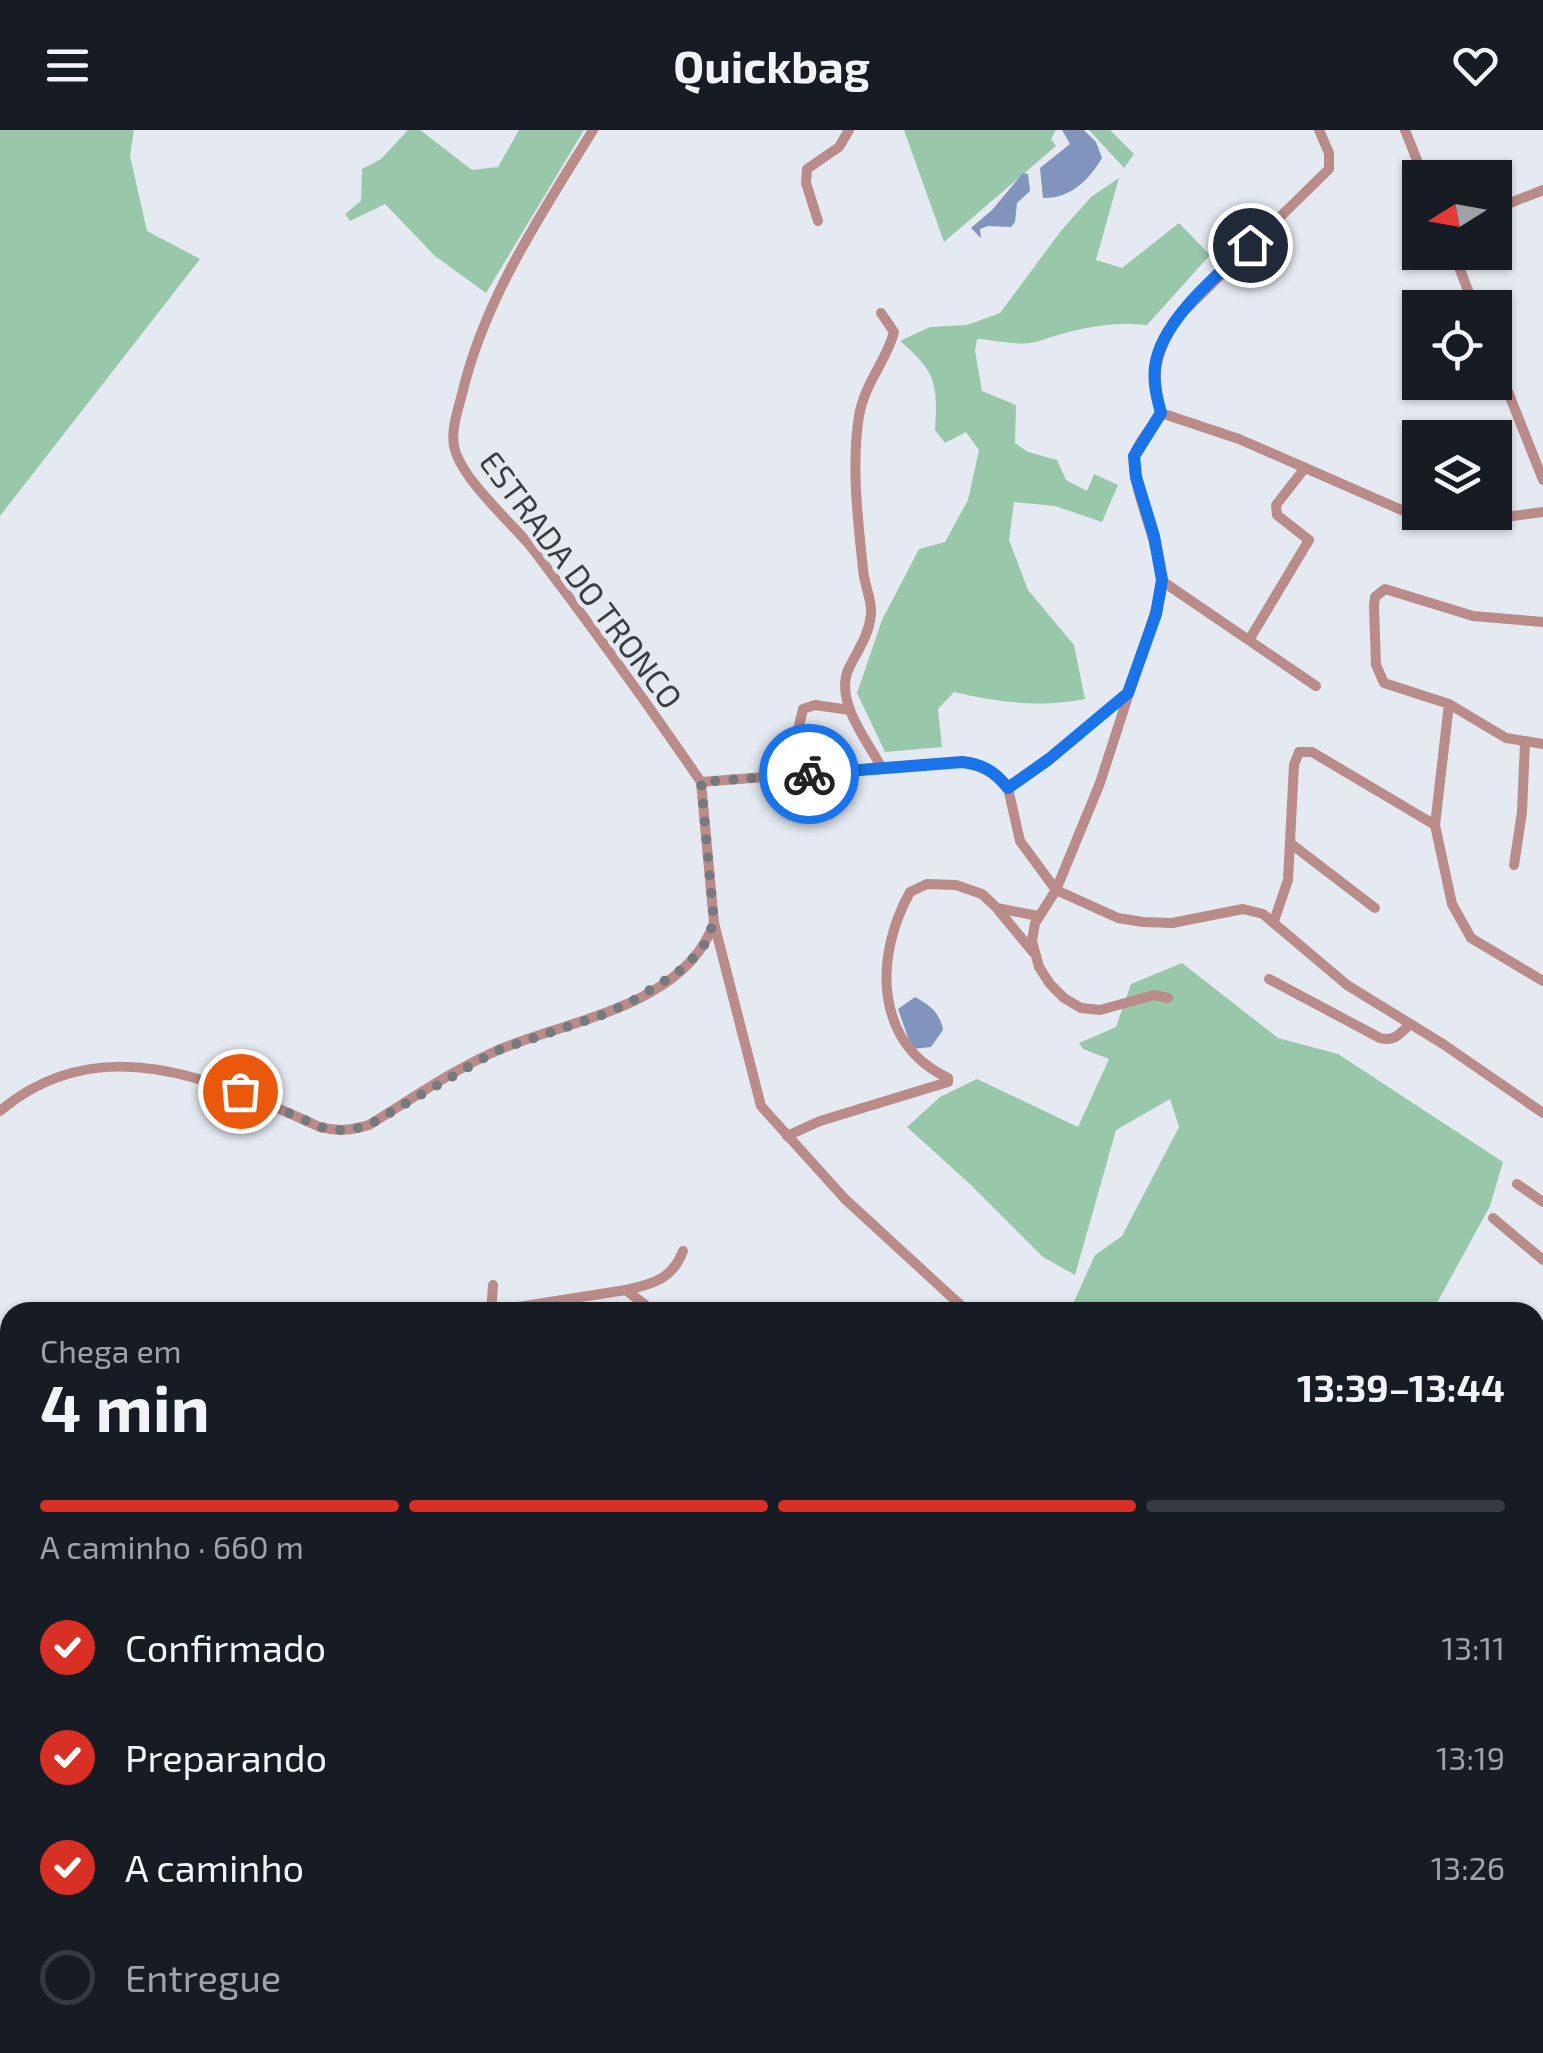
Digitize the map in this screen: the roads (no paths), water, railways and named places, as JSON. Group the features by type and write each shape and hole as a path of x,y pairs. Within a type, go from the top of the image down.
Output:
{"street":[{"name":"ESTRADA DO TRONCO","path":"593,130 527,238 486,315 463,388 454,447 467,472 530,546 701,782"},
{"path":"1033,952 1032,930 1056,890 1100,783 1156,614 1162,580 1158,552 1133,466 1139,444 1161,413 1154,370 1164,339 1176,320 1229,264 1329,168 1329,154 1319,130"},
{"path":"1405,130 1417,160"},
{"path":"818,221 806,183 807,169 836,150 848,133"},
{"path":"1512,203 1543,190"},
{"path":"882,313 894,332 870,380 859,416 859,523 864,580 872,611 865,640 847,673 845,686 850,710 882,768"},
{"path":"1511,400 1543,480"},
{"path":"1161,413 1201,425 1407,514 1442,522 1543,512"},
{"path":"1249,640 1309,540 1277,515 1276,506 1304,468"},
{"path":"1162,580 1316,686"},
{"path":"1543,622 1473,616 1393,590 1379,591 1374,606 1378,676 1393,688 1450,704 1506,738 1543,744"},
{"path":"1008,788 1128,693"},
{"path":"1450,704 1435,824 1452,904 1461,924 1482,946 1543,981"},
{"path":"778,777 783,758 797,734 803,708 811,705 850,710"},
{"path":"1514,865 1526,743"},
{"path":"1274,921 1288,880 1295,757 1304,750 1435,824"},
{"path":"957,1302 869,1223 761,1106 714,922 701,782 973,763 997,775 1008,788 1020,841 1056,890 1118,918 1143,922 1172,923 1243,909 1262,914 1322,966 1543,1112"},
{"path":"1290,843 1375,908"},
{"path":"787,1136 820,1120 948,1082 948,1078 923,1065 903,1042 884,978 886,958 904,902 916,887 941,884 982,894 1033,952 1050,984 1080,1008 1100,1010 1154,995 1168,998"},
{"path":"997,908 1038,916"},
{"path":"0,1111 28,1091 72,1073 139,1066 210,1080 320,1127 356,1129 496,1051 602,1015 643,995 677,973 702,950 714,922"},
{"path":"1269,979 1380,1038 1396,1038 1410,1024"},
{"path":"1517,1184 1543,1202"},
{"path":"1492,1218 1543,1260"},
{"path":"551,1302 654,1284 676,1270 683,1250"},
{"path":"491,1302 493,1286"},
{"path":"626,1290 641,1302"}],"water":[{"path":"1062,130 1084,130 1096,142 1102,158 1078,187 1043,198 1040,168 1070,144"},
{"path":"1023,173 1028,174 1030,191 1017,203 1015,222 1011,227 980,229 981,238 971,228"},
{"path":"915,997 934,1010 942,1024 943,1030 931,1047 912,1049 898,1009"}]}
